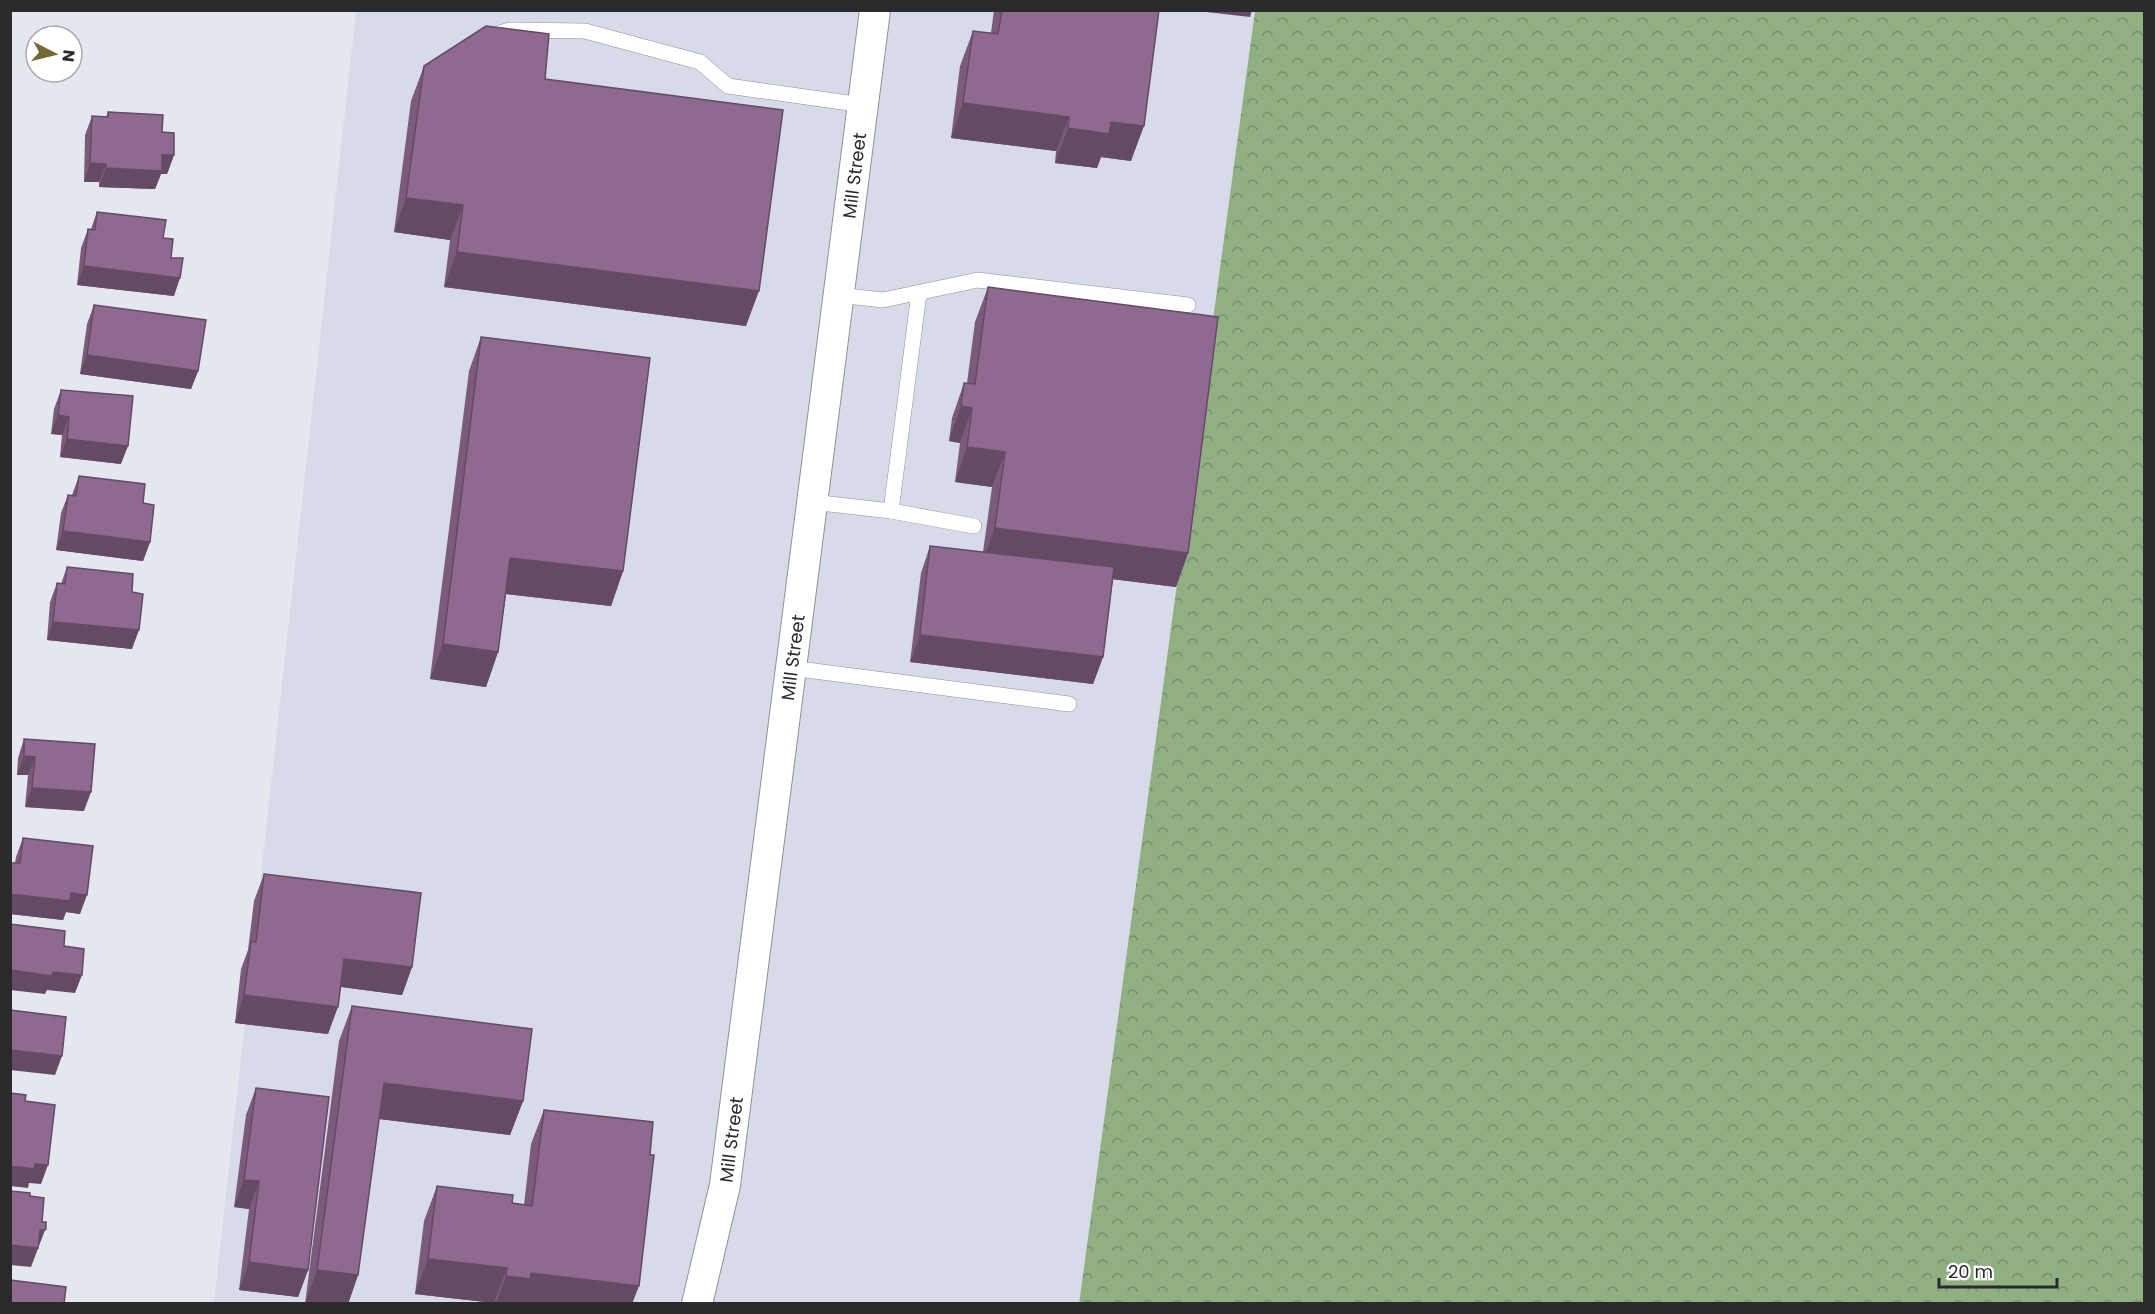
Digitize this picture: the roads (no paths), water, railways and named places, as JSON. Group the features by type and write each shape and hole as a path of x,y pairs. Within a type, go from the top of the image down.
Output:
{"street":[{"name":"Mill Street","path":"697,1304 725,1185 875,10"}],"lane":[{"path":"481,39 510,30 585,31 700,62 728,86 863,105"},
{"path":"838,295 882,300 978,280 1188,305"},
{"path":"891,511 918,293"},
{"path":"812,502 891,511 974,525"},
{"path":"791,668 1069,704"}]}
